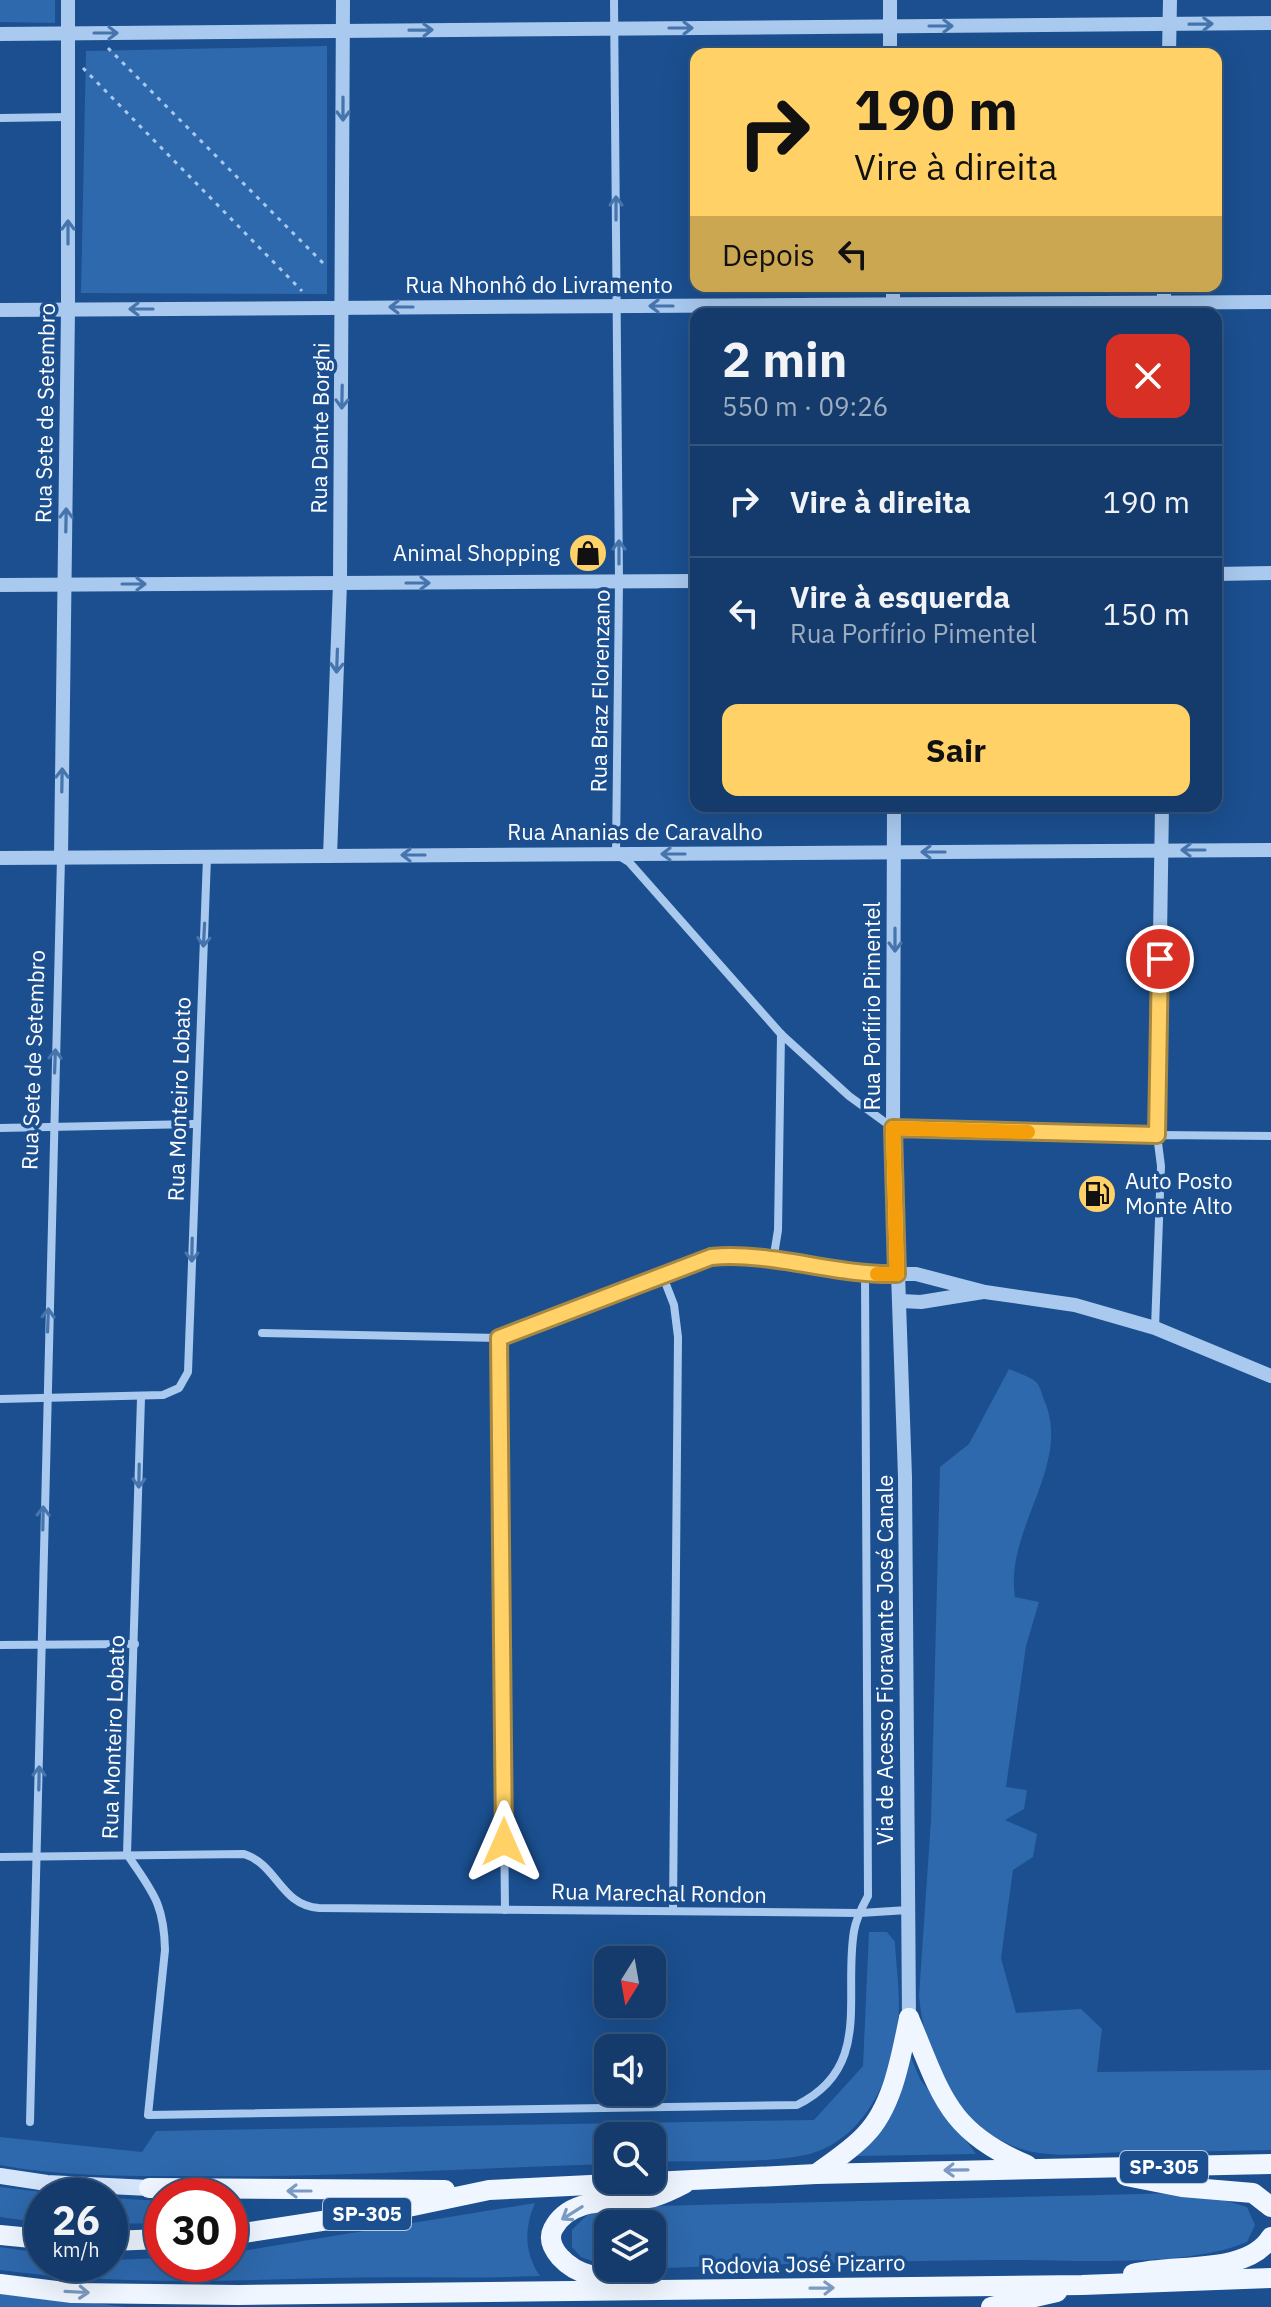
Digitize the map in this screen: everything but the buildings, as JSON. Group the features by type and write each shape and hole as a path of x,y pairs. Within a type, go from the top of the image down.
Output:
{"main road":[{"path":"909,2018 951,2115 983,2143 1034,2169"},
{"path":"816,2174 865,2136 877,2121 899,2062 909,2018"},
{"name":"SP-305","path":"248,2232 394,2210 489,2190 816,2174 1271,2164"},
{"name":"SP-305","path":"1084,2169 1182,2187 1253,2193 1271,2207"},
{"path":"0,2176 47,2183 144,2188"},
{"path":"699,2178 650,2198 585,2205 566,2214 551,2236 560,2257 588,2275 608,2279 671,2279 710,2291"},
{"path":"248,2191 489,2190"},
{"path":"0,2235 24,2237"},
{"path":"991,2307 1159,2267 1226,2264 1246,2259 1264,2248 1271,2237"},
{"name":"Rodovia José Pizarro","path":"0,2284 72,2293 238,2295 710,2291 1271,2278"}],"street":[{"name":"Rua Sete de Setembro","path":"30,2122 61,858 68,310 68,0"},
{"name":"Rua Dante Borghi","path":"330,856 340,583 343,0"},
{"name":"Rua Braz Florenzano","path":"614,0 619,582 616,854"},
{"path":"890,0 890,48"},
{"path":"1169,48 1170,0"},
{"path":"0,34 1271,23"},
{"path":"0,118 67,117"},
{"name":"Rua Nhonhô do Livramento","path":"1164,308 1271,302"},
{"name":"Rua Nhonhô do Livramento","path":"0,310 616,306 801,308"},
{"path":"1222,574 1271,573"},
{"path":"0,585 690,581"},
{"name":"Rua Porfírio Pimentel","path":"894,812 893,1128 897,1274 901,1301"},
{"path":"1155,1328 1161,1166 1157,1135 1162,812"},
{"name":"Rua Ananias de Caravalho","path":"0,858 1271,850"},
{"path":"616,854 629,862 781,1034 849,1096 893,1128 1271,1136"},
{"name":"Rua Monteiro Lobato","path":"207,857 195,1124 190,1363 179,1388 141,1398 127,1854 156,1898 164,1925 165,1950 148,2115 797,2105 826,2085 836,2073 849,2044 854,1931 860,1913"},
{"path":"773,1261 778,1230 781,1034"},
{"path":"0,1128 195,1124"},
{"path":"262,1333 499,1338 711,1257 743,1256 865,1275 897,1274 950,1280 985,1292 1075,1305 1155,1328 1271,1376"},
{"path":"662,1274 674,1305 678,1337 673,1911"},
{"path":"860,1913 868,1896 869,1878 865,1275"},
{"path":"901,1301 921,1302 985,1292"},
{"name":"Via de Acesso Fioravante José Canale","path":"901,1301 909,2018"},
{"path":"499,1338 505,1910"},
{"path":"0,1399 141,1398"},
{"path":"0,1645 135,1644"},
{"name":"Rua Marechal Rondon","path":"0,1857 244,1854 268,1867 288,1896 311,1907 860,1913 908,1910"}],"path":[{"path":"93,33 343,283"},
{"path":"67,52 319,308"}],"shaded area":[{"path":"0,0 55,0 55,23 0,22"},
{"path":"327,46 327,294 81,293 86,51"},
{"path":"1009,1369 1038,1384 1051,1424 1045,1473 1019,1547 1014,1572 1015,1597 1039,1602 1026,1646 1006,1787 1027,1790 1024,1809 1005,1820 1037,1834 1033,1857 1013,1870 1001,1958 1016,2013 1081,2009 1102,2029 1097,2072 1271,2070 1271,2150 1060,2155 1013,2146 989,2133 953,2096 930,2048 919,1996 931,1820 940,1467 969,1444"},
{"path":"869,1932 887,1932 895,1942 899,1992 895,2044 881,2087 857,2124 841,2139 822,2150 800,2156 746,2161 666,2162 666,2122 814,2120 863,2066"},
{"path":"910,2055 920,2079 976,2154 856,2156 890,2110"},
{"path":"594,2124 594,2165 246,2176 97,2175 0,2165 0,2137 142,2152 156,2131"},
{"path":"0,2187 24,2190 24,2220 0,2217"},
{"path":"1180,2193 1207,2195 1247,2207 1255,2225 1247,2242 1190,2256 1158,2259 904,2261 666,2268 666,2210 604,2210 616,2207"},
{"path":"128,2199 144,2200 144,2223 128,2224"},
{"path":"535,2203 527,2240 540,2276 248,2280 248,2250"},
{"path":"594,2212 594,2262 581,2257 572,2247 572,2230 588,2214"},
{"path":"0,2247 24,2250 24,2273 0,2270"},
{"path":"128,2259 144,2259 144,2280 128,2280"},
{"path":"0,2290 125,2307 0,2307"}],"slow traffic":[{"path":"877,1274 897,1274 893,1128 1028,1132"}],"place":[{"name":"Animal Shopping","path":"588,553"},
{"name":"Auto Posto Monte Alto","path":"1097,1194"}],"route":[{"path":"504,1842 502,1375 499,1338 711,1257 743,1256 865,1275 897,1274 893,1128 1157,1135 1160,959"}]}
